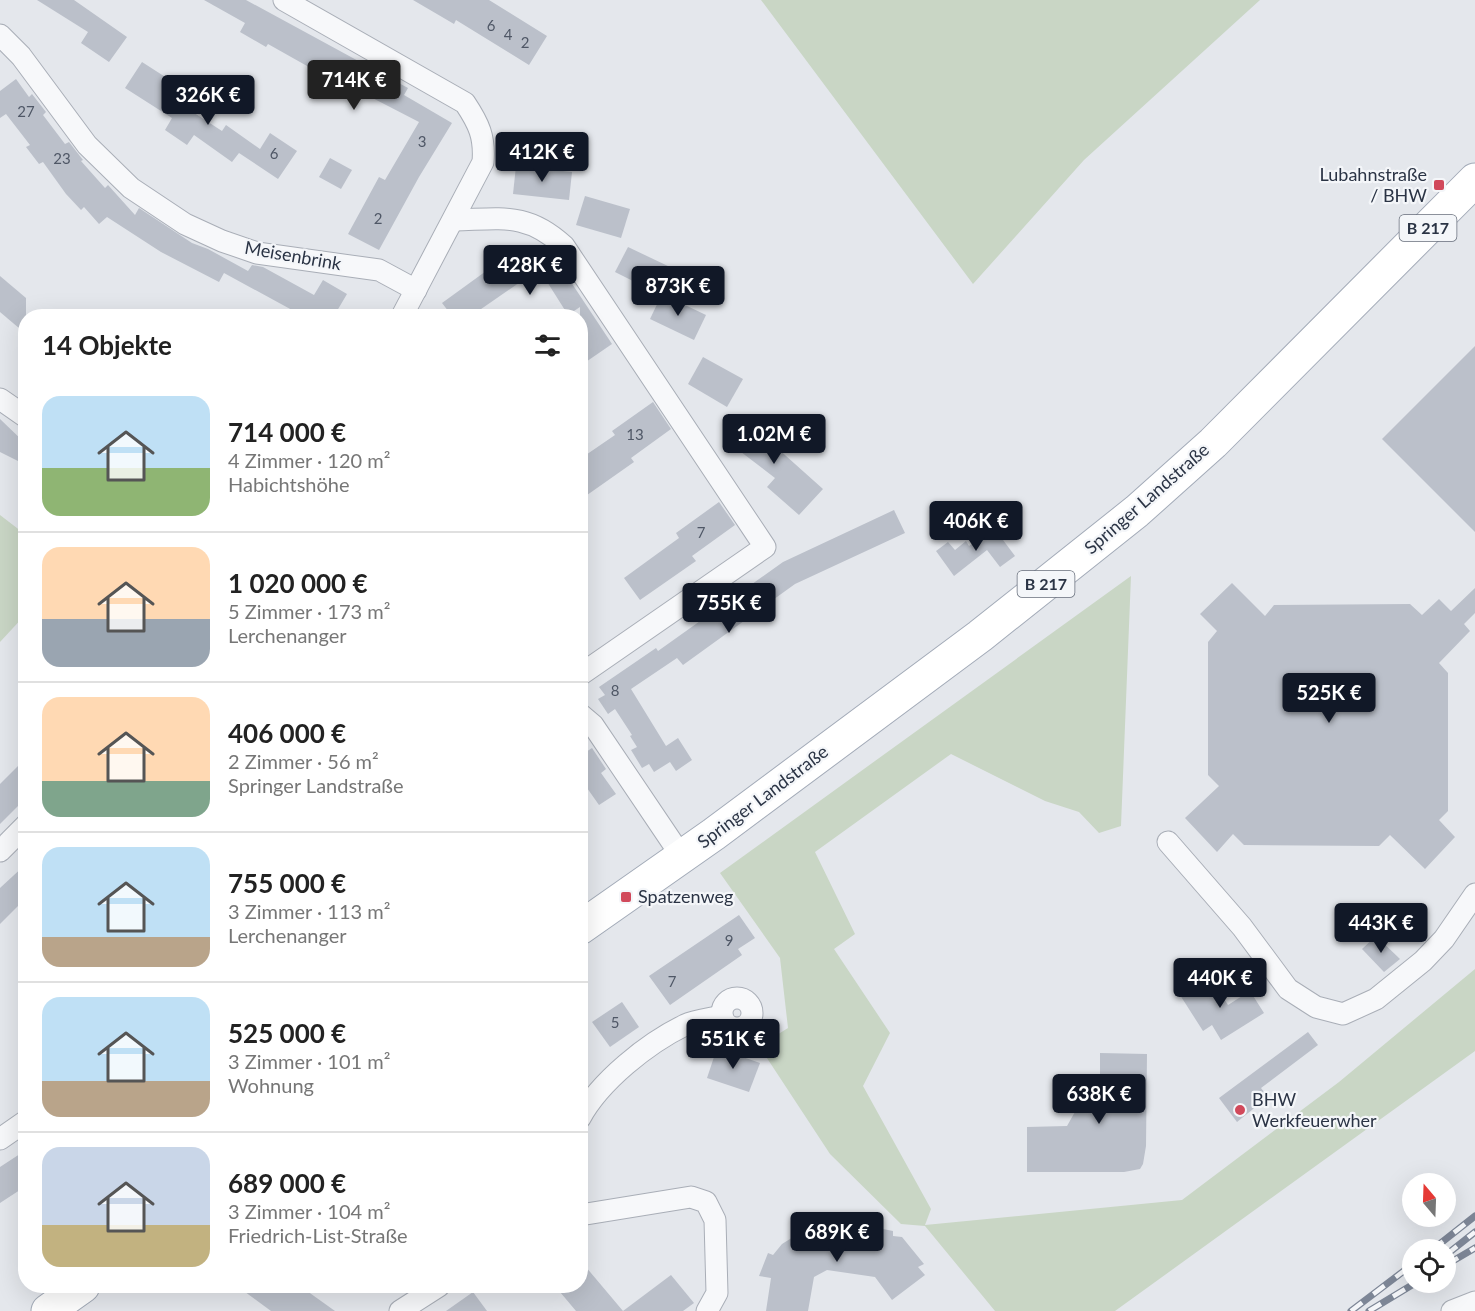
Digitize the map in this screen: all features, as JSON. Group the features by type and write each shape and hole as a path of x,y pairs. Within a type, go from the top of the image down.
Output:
{"main road":[{"name":"Springer Landstraße","path":"588,922 682,857 980,636 1137,511 1213,442 1475,180"},
{"path":"48,1311 73,1293"}],"street":[{"path":"284,0 465,103 480,126 484,144 483,162 455,220 406,309"},
{"name":"Meisenbrink","path":"0,35 21,56 87,145 131,188 185,224 222,242 257,253 379,270 416,290"},
{"path":"455,220 518,219 546,229 564,246 765,547 588,669"},
{"path":"0,399 18,411"},
{"path":"588,721 682,857"},
{"path":"0,851 18,833"},
{"path":"1168,842 1236,919 1288,989 1316,1007 1343,1014 1376,999 1423,961 1444,939 1475,894"},
{"path":"588,1104 617,1070 686,1024 722,1016"},
{"path":"0,1139 18,1127"},
{"path":"588,1214 691,1197 706,1202 715,1220 717,1293 707,1311"},
{"path":"400,1311 427,1293"},
{"path":"1452,1311 1475,1302"}],"green space":[{"path":"761,0 1260,0 1084,160 973,284"},
{"path":"0,515 18,529 18,623 0,642"},
{"path":"1131,576 1121,826 1099,833 1079,812 1045,801 951,754 815,852 855,934 834,949 890,1033 863,1086 931,1209 925,1225 1182,1200 1339,1082 1475,969 1475,1051 1115,1311 995,1311 925,1226 901,1224 830,1154 759,1046 788,1028 780,958 720,873"}],"building":[{"path":"37,0 74,0 127,37 109,62 81,43 88,32"},
{"path":"204,0 246,0 408,88 404,95 452,123 379,250 348,234 379,177 385,180 419,122 357,90 355,93 268,44 266,47 240,32 245,23"},
{"path":"413,0 489,0 547,36 529,65 456,20 454,24"},
{"path":"142,62 170,80 162,92 222,131 226,125 260,149 270,133 297,151 278,179 239,153 232,162 194,135 187,145 165,130 172,118 125,88"},
{"path":"16,79 29,97 32,94 46,112 43,115 65,144 69,142 83,160 81,161 105,188 108,185 135,215 139,208 192,243 248,271 252,265 263,267 314,295 323,280 347,294 338,309 290,309 224,273 219,282 161,252 107,217 99,224 84,207 81,210 66,194 43,162 39,164 26,147 30,145 6,114 0,118 0,91"},
{"path":"330,158 352,170 341,189 319,177"},
{"path":"516,166 572,172 569,200 513,194"},
{"path":"585,196 630,209 621,238 576,225"},
{"path":"522,245 538,268 555,258 612,344 588,360 588,309 580,309 580,307 564,309 539,269 481,309 447,309 442,303"},
{"path":"628,247 670,267 657,293 615,272"},
{"path":"0,276 26,298 26,309 18,309 18,327 0,312"},
{"path":"662,294 706,315 694,340 650,319"},
{"path":"1475,346 1475,532 1382,439"},
{"path":"703,357 743,379 727,407 688,384"},
{"path":"653,402 671,429 631,458 634,462 588,494 588,454 615,435 612,431"},
{"path":"743,414 780,443 776,447 823,489 799,515 767,487 775,478 724,439"},
{"path":"0,419 18,436 18,461 0,452"},
{"path":"719,502 735,525 692,556 696,561 640,600 624,578 679,538 676,533"},
{"path":"894,510 905,533 795,584 683,665 677,658 631,689 666,746 678,738 692,760 676,771 670,762 654,772 649,764 642,768 631,750 637,747 630,736 632,735 615,709 608,714 598,699 605,695 599,687 656,648 658,651 783,562"},
{"path":"994,528 1015,556 1000,567 987,550 954,576 936,551 948,542 955,550 966,541 969,546"},
{"path":"1232,583 1265,616 1274,605 1410,604 1422,615 1439,599 1451,611 1475,588 1475,613 1464,624 1470,631 1439,663 1448,673 1448,811 1439,820 1455,837 1425,869 1390,835 1379,846 1244,845 1233,834 1217,852 1185,818 1219,786 1208,775 1208,642 1217,631 1200,614"},
{"path":"592,748 606,769 601,773 616,794 599,805 588,789 588,751"},
{"path":"18,766 18,806 0,824 0,784"},
{"path":"18,871 18,906 0,924 0,888"},
{"path":"739,915 755,938 738,949 742,955 670,1005 649,976"},
{"path":"1376,936 1400,959 1384,972 1362,949"},
{"path":"1209,976 1228,1005 1250,991 1264,1013 1221,1040 1212,1025 1203,1031 1180,995"},
{"path":"622,1002 639,1027 610,1047 592,1022"},
{"path":"1308,1032 1318,1045 1261,1088 1268,1097 1237,1122 1219,1098"},
{"path":"717,1048 760,1063 749,1092 707,1078"},
{"path":"1100,1053 1147,1054 1146,1146 1140,1169 1124,1172 1027,1172 1027,1127 1067,1126 1080,1103 1100,1093"},
{"path":"18,1155 18,1191 0,1203 0,1167"},
{"path":"829,1222 829,1228 872,1234 873,1227 893,1231 893,1236 902,1237 924,1264 918,1267 925,1275 892,1300 875,1277 827,1270 814,1277 808,1311 766,1311 771,1278 759,1276 768,1253 773,1255 782,1244 806,1229 806,1224"},
{"path":"588,1269 623,1311 576,1311 561,1293 588,1293"},
{"path":"671,1275 694,1303 683,1311 623,1311"},
{"path":"247,1293 310,1293 335,1311 271,1311"},
{"path":"474,1293 487,1311 446,1311"}],"railway":[{"path":"1446,1239 1475,1216"},
{"path":"1456,1247 1475,1232"},
{"path":"1456,1259 1475,1248"},
{"path":"1351,1311 1402,1272"},
{"path":"1369,1311 1402,1291"}],"place":[{"name":"Lubahnstraße / BHW","path":"1439,185"},
{"name":"Spatzenweg","path":"626,897"},
{"name":"BHW Werkfeuerwher","path":"1240,1110"}]}
